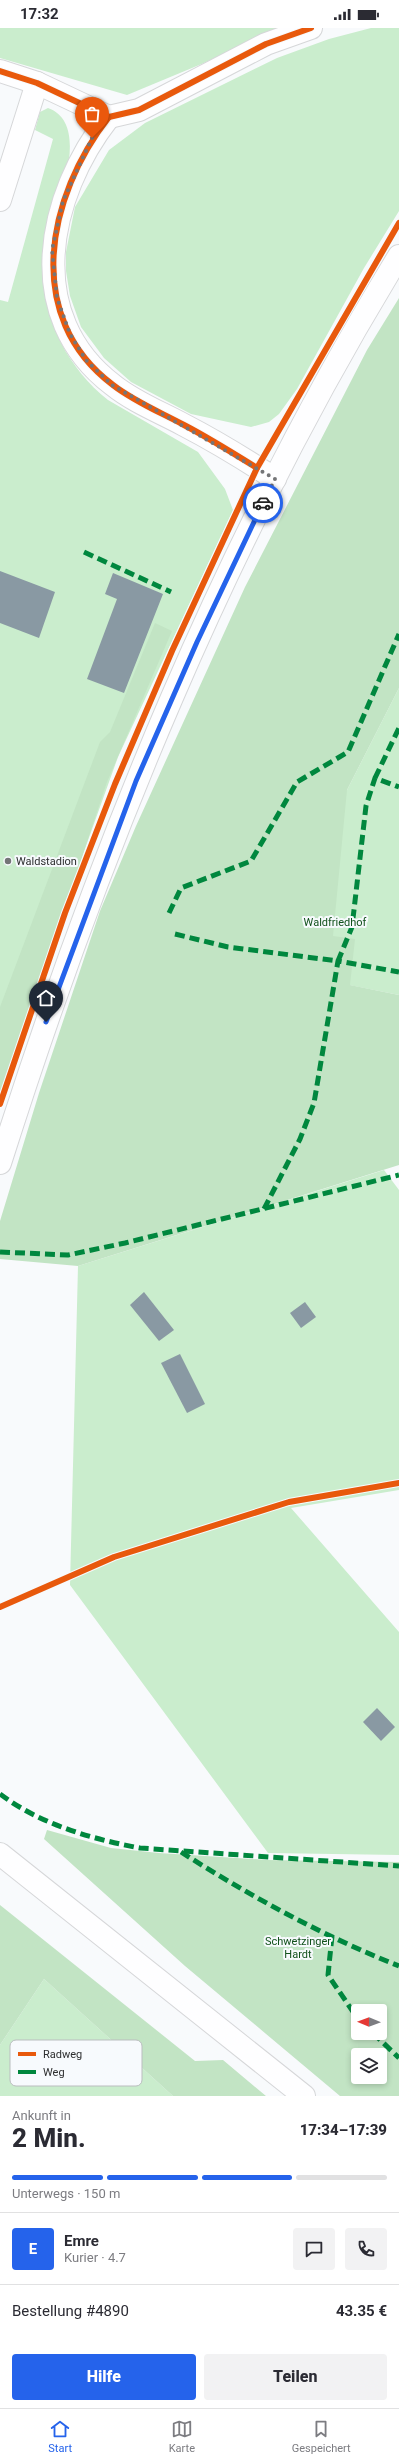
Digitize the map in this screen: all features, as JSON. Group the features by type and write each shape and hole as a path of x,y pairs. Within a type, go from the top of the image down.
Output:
{"main road":[{"path":"0,71 37,83 108,117 140,110 266,44 312,28"},
{"path":"0,200 37,83"},
{"path":"108,117 92,138 63,201 56,226 52,250 53,270 57,298 65,323 86,360 112,385 275,479"},
{"path":"0,1164 40,1037 136,781 200,635 275,479 399,256"},
{"path":"0,1854 304,2096"}],"green space":[{"path":"0,28 278,28 204,63 127,95 0,58"},
{"path":"371,28 399,28 399,211 364,268 297,389 279,414 269,422 251,427 191,414 131,382 104,358 81,327 70,296 66,271 66,252 75,207 109,150 145,123 277,58 329,39"},
{"path":"48,108 62,118 68,132 70,151 62,193 44,247 42,259 44,290 48,308 61,343 82,374 94,388 108,400 198,452 225,489 233,510 118,757 14,1046 0,1092 0,300 8,302 53,139 35,130 40,112"},
{"path":"399,298 399,688 347,790 333,936 355,939 350,985 399,995 399,1165 78,1266 0,1259 0,1221 39,1093 100,911 136,826 245,587 367,350"},
{"path":"155,623 172,631 107,782 0,1103 0,1007 100,742 110,732"},
{"name":"Waldfriedhof","path":"399,688 399,995 349,985 241,910 347,790"},
{"path":"384,1170 399,1190 399,1490 291,1508 399,1632 399,1855 268,1853 70,1585 78,1266"},
{"name":"Schwetzinger Hardt","path":"47,1830 111,1848 159,1853 268,1860 399,1862 399,2096 340,2096 185,1966 44,1839"},
{"path":"0,1905 195,2061 223,2060 266,2096 173,2096 142,2068 142,2040 111,2040 44,1979 0,2045"},
{"path":"44,1979 111,2040 10,2040 10,2086 142,2086 142,2068 173,2096 0,2096 0,2045"}],"building":[{"path":"0,571 55,592 39,638 0,623"},
{"path":"113,573 163,594 124,693 87,679 117,599 105,594"},
{"path":"144,1292 174,1330 159,1341 130,1305"},
{"path":"305,1302 316,1317 301,1328 290,1313"},
{"path":"180,1354 205,1404 187,1413 161,1363"},
{"path":"377,1708 395,1727 381,1741 363,1722"}],"marked path":[{"path":"84,552 171,592"},
{"path":"169,913 181,888 251,861 297,782 348,752 399,634"},
{"path":"375,778 399,728"},
{"path":"175,934 228,947 338,961 352,927 366,806 375,778 399,787"},
{"path":"264,1209 300,1139 314,1103 338,961 399,972"},
{"path":"0,1252 68,1255 125,1243 399,1175"},
{"path":"0,1794 15,1805 32,1814 67,1829 103,1840 140,1848 399,1866"},
{"path":"181,1852 233,1884 287,1914 343,1942 399,1966"},
{"path":"332,1936 328,1975 351,2009"},
{"path":"380,2040 399,2058"}],"cycle path":[{"path":"109,117 139,110 266,44 311,28"},
{"path":"0,71 37,83 109,117"},
{"path":"109,117 88,148 71,183 59,219 54,255 55,291 65,326 84,357 121,391 203,435 257,468"},
{"path":"0,1104 65,913 115,784 172,651 257,468 399,223"},
{"path":"0,1607 114,1557 289,1502 399,1483"}],"way so far":[{"path":"92,138 63,201 56,226 52,250 54,284 60,310 70,334 86,360 112,385 138,402 185,425 275,479 263,503"}],"place":[{"name":"Waldstadion","path":"8,861"}],"route":[{"path":"46,1022 136,781 197,642 263,503"}]}
